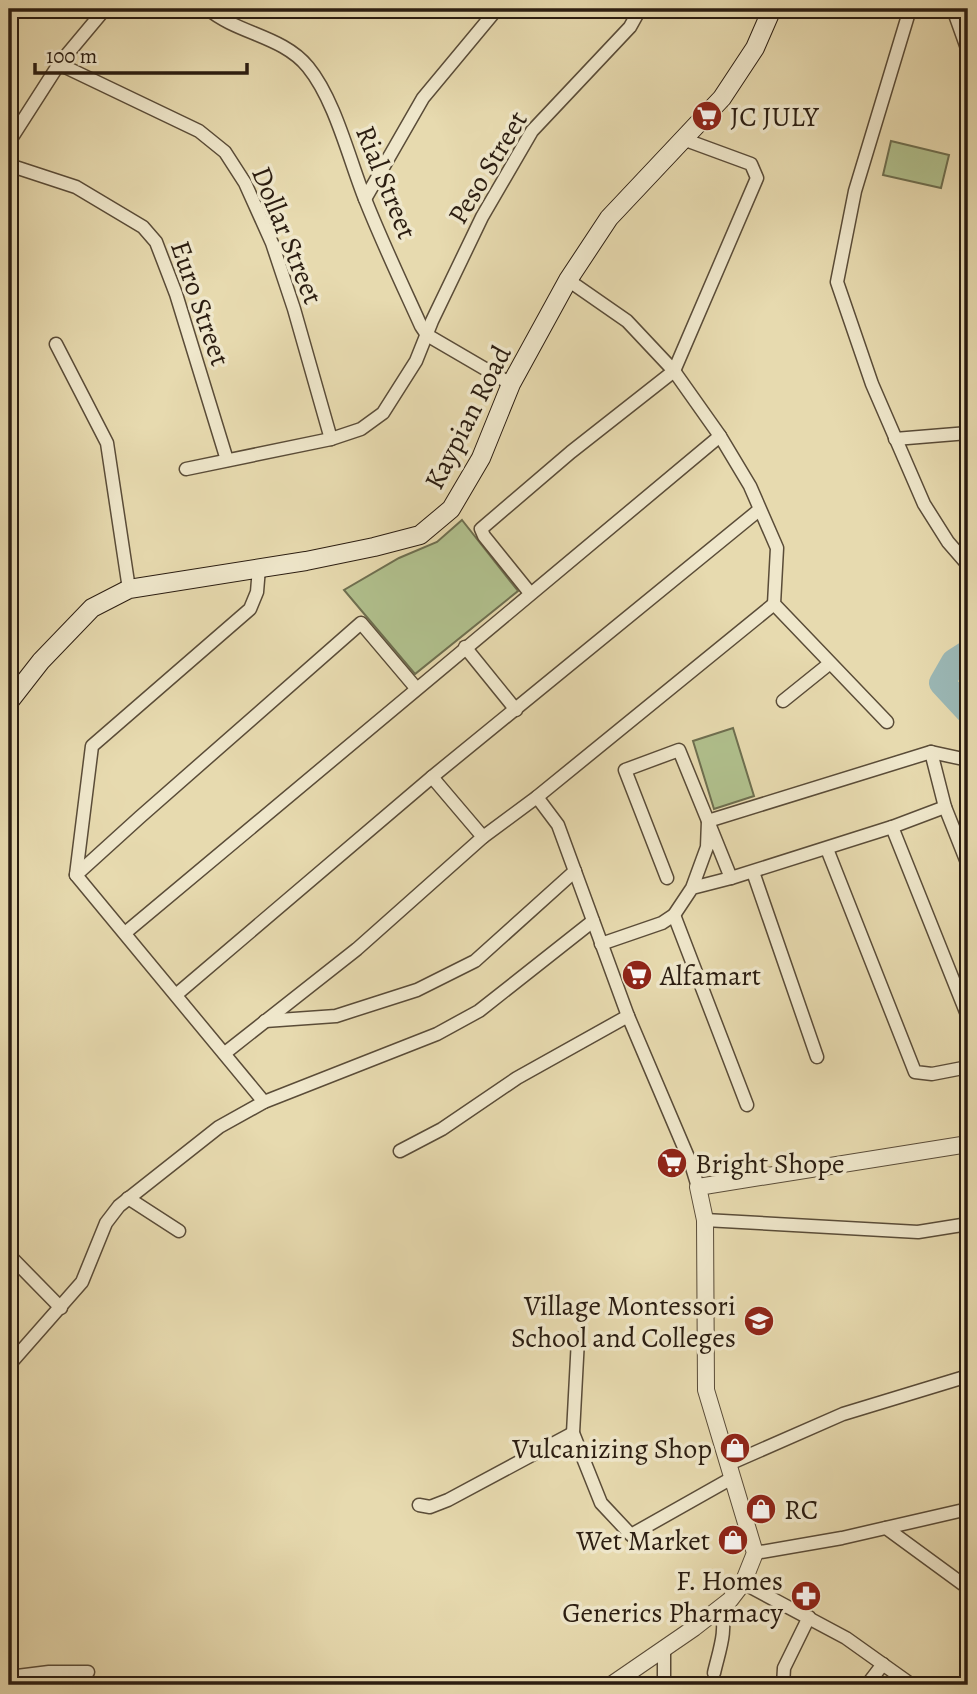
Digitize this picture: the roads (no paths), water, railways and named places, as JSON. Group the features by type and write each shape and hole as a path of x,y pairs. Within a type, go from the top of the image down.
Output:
{"main road":[{"name":"Kaypian Road","path":"9,702 41,661 92,608 130,589 306,562 420,535 451,509 481,458 511,384 568,279 609,218 722,98 755,48 772,9"}],"street":[{"path":"9,142 59,64 104,9"},
{"name":"Rial Street","path":"208,9 220,19 283,45 308,66 326,96 365,199 427,335"},
{"path":"365,199 423,98 497,9"},
{"name":"Peso Street","path":"427,335 482,217 532,131 630,27 640,9"},
{"path":"910,9 855,191 837,282 872,384 924,504 948,542 968,565"},
{"path":"953,9 968,51"},
{"name":"Dollar Street","path":"59,64 199,131 225,152 245,183 272,243 331,439"},
{"path":"530,593 481,529 571,452 674,371 757,178 751,164 683,139"},
{"name":"Euro Street","path":"9,165 76,187 143,227 156,242 176,294 227,460"},
{"path":"568,279 627,321 674,371 720,436 750,486 777,548 774,604 887,722"},
{"path":"186,468 331,439 361,429 383,413 416,361 427,335 511,384"},
{"path":"56,344 107,443 130,589"},
{"path":"895,439 968,433"},
{"path":"125,933 720,436"},
{"path":"177,994 432,777 759,510"},
{"path":"258,568 257,592 250,609 92,746 76,876 177,994 264,1102"},
{"path":"225,1053 356,949 483,837 537,797 774,604"},
{"path":"76,876 139,817 361,623 416,688"},
{"path":"465,647 516,710"},
{"path":"783,701 830,664"},
{"path":"667,878 625,770 679,750 731,878"},
{"path":"931,752 945,807 968,865"},
{"path":"708,821 931,752 968,760"},
{"path":"432,777 483,837"},
{"path":"537,797 558,825 628,1016 698,1187 705,1220 706,1390 755,1553 743,1583 730,1600 611,1685"},
{"path":"692,888 827,849 945,807"},
{"path":"601,944 662,923 674,915 692,888 707,847 708,821"},
{"path":"892,827 968,1017"},
{"path":"827,849 915,1072 932,1074 968,1067"},
{"path":"265,1021 336,1016 417,990 475,961 575,871"},
{"path":"753,872 817,1057"},
{"path":"674,915 747,1105"},
{"path":"9,1365 82,1282 106,1223 119,1206 219,1127 264,1102 437,1034 469,1017 593,921"},
{"path":"400,1151 442,1129 517,1077 628,1016"},
{"path":"698,1187 968,1144"},
{"path":"128,1198 179,1231"},
{"path":"705,1220 918,1232 968,1224"},
{"path":"9,1255 61,1308"},
{"path":"578,1339 573,1433 601,1503 631,1535 730,1471 843,1413 968,1376"},
{"path":"419,1505 430,1507 448,1500 573,1433"},
{"path":"755,1553 968,1509"},
{"path":"886,1528 968,1588"},
{"path":"743,1583 846,1638 912,1685"},
{"path":"714,1672 724,1630 720,1608"},
{"path":"783,1685 784,1668 808,1617"},
{"path":"664,1648 664,1685"},
{"path":"867,1685 883,1664"},
{"path":"9,1677 49,1672 88,1672"}],"waterway":[{"path":"968,653 954,662 942,683 968,711"}],"place":[{"name":"JC JULY","path":"707,116"},
{"name":"Alfamart","path":"637,975"},
{"name":"Bright Shope","path":"672,1163"},
{"name":"Village Montessori School and Colleges","path":"759,1321"},
{"name":"Vulcanizing Shop","path":"735,1448"},
{"name":"RC","path":"761,1509"},
{"name":"Wet Market","path":"733,1540"},
{"name":"F. Homes Generics Pharmacy","path":"806,1596"}]}
